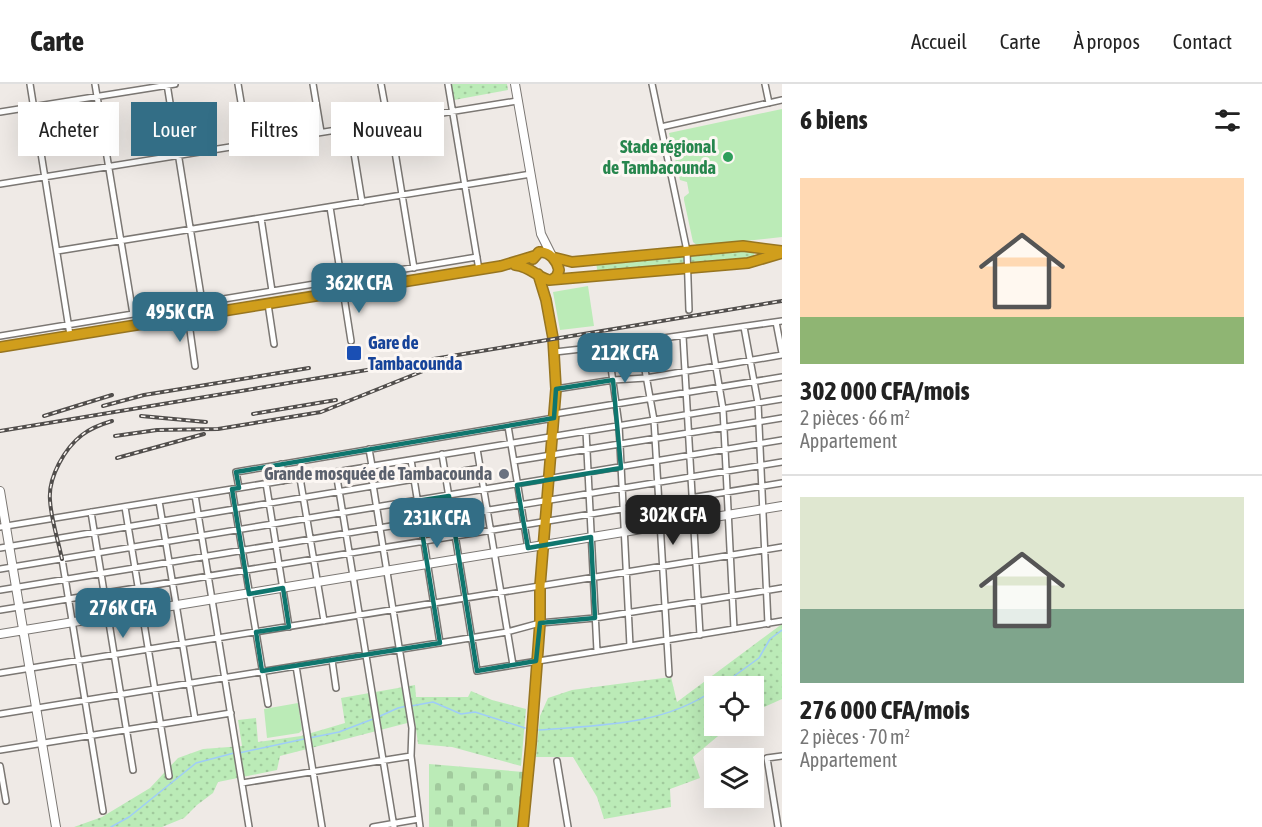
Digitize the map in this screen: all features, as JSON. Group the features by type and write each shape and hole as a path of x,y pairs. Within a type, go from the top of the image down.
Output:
{"highway":[{"path":"0,347 479,270 501,266 543,252 572,262 750,246 782,252"},
{"path":"501,266 523,266 546,280 553,280 748,263 782,252"},
{"path":"523,827 556,389 555,352 546,300 538,274 533,266 535,255"},
{"path":"546,300 559,270 552,256"}],"street":[{"path":"30,84 32,102"},
{"path":"95,84 133,314"},
{"path":"62,102 175,84"},
{"path":"238,84 241,102"},
{"path":"313,84 321,132 331,131"},
{"path":"381,84 385,102"},
{"path":"448,84 479,270"},
{"path":"515,84 541,234 552,256"},
{"path":"652,84 687,251 689,310"},
{"path":"765,84 769,103"},
{"path":"167,85 170,102"},
{"path":"661,127 782,100"},
{"path":"444,112 518,101"},
{"path":"0,112 18,109"},
{"path":"42,156 70,335"},
{"path":"0,184 172,156"},
{"path":"178,156 202,303"},
{"path":"355,156 362,202"},
{"path":"395,156 414,267"},
{"path":"57,251 531,174"},
{"path":"330,207 351,341"},
{"path":"261,218 272,291"},
{"path":"535,255 540,248 541,234"},
{"path":"0,336 477,257"},
{"path":"268,304 274,344"},
{"path":"188,316 195,366"},
{"path":"555,352 779,322 782,354 646,378 613,380 556,389"},
{"path":"744,327 758,403 768,624"},
{"path":"710,332 723,409 734,629"},
{"path":"683,336 700,635"},
{"path":"640,342 654,420 669,674"},
{"path":"608,346 619,426 630,646"},
{"path":"239,488 236,472 508,426 650,398 782,377"},
{"path":"3,527 782,399"},
{"path":"514,461 782,418"},
{"path":"508,426 528,548"},
{"path":"586,431 597,651"},
{"path":"0,569 782,440"},
{"path":"477,448 513,665"},
{"path":"369,449 412,728 411,756 420,827"},
{"path":"442,454 477,671 782,621"},
{"path":"411,460 440,643"},
{"path":"0,590 782,462"},
{"path":"281,464 283,480"},
{"path":"0,548 481,468"},
{"path":"336,472 394,825"},
{"path":"300,478 324,621"},
{"path":"266,483 289,627"},
{"path":"0,610 782,483"},
{"path":"232,489 268,704"},
{"path":"0,491 3,527 9,546 56,827"},
{"path":"195,495 249,827"},
{"path":"159,501 195,719"},
{"path":"0,634 782,506"},
{"path":"125,507 169,776"},
{"path":"91,512 133,770"},
{"path":"0,673 782,547"},
{"path":"62,559 103,811"},
{"path":"0,714 472,638 540,623 595,618 782,588"},
{"path":"332,660 336,688"},
{"path":"296,666 322,827"},
{"path":"0,750 231,713"},
{"path":"242,783 411,756"},
{"path":"778,827 767,759 782,756"},
{"path":"557,761 568,827"},
{"path":"0,766 6,801"},
{"path":"373,827 419,819"}],"highlighted area":[{"path":"613,380 621,468 517,485 528,548 591,537 595,618 540,623 536,661 477,671 449,496 417,501 440,643 262,671 256,632 289,627 283,588 249,594 232,489 239,488 236,472 554,418 556,389"}],"green space":[{"path":"451,84 507,84 508,90 454,100"},
{"name":"Stade régional de Tambacounda","path":"782,109 782,237 698,246 693,242 684,200 689,193 687,182 680,180 669,133"},
{"path":"747,248 755,251 753,259 691,264 691,256 694,253"},
{"path":"686,254 685,266 598,274 596,263"},
{"path":"588,286 594,326 560,330 553,292"},
{"path":"782,624 782,699 764,707 764,676 712,676"},
{"path":"671,677 677,702 704,682 704,736 718,736 693,757 700,778 670,789 671,807 604,819 597,797 573,757 536,757 540,716 548,698 572,690"},
{"path":"415,685 416,697 468,697 471,691 492,700 526,709 521,766 452,747 418,744 415,721 280,756 277,770 218,782 213,793 184,818 162,827 74,827 102,817 150,788 178,758 203,749 242,746 238,720 256,718 258,742 301,736 345,723 341,698"},
{"path":"298,703 302,730 299,733 267,738 264,709"},
{"path":"429,764 524,772 520,827 429,827"}],"waterway":[{"path":"734,676 759,658 770,639 782,630"},
{"path":"539,730 630,722 673,711 704,696"},
{"path":"411,706 433,702 461,714 475,712 525,728"},
{"path":"378,717 407,706"},
{"path":"309,738 339,732 373,719"},
{"path":"239,753 304,739"},
{"path":"111,827 129,817 196,763 234,753"}],"railway":[{"path":"0,431 782,301"},
{"path":"115,436 157,430 218,429 321,412 443,363"},
{"path":"103,406 144,395 309,368"},
{"path":"44,416 112,395"},
{"path":"253,414 336,400"},
{"path":"141,416 206,422"},
{"path":"62,559 50,500 55,473 64,455 82,435 112,421"},
{"path":"117,458 204,434"}],"place":[{"name":"Stade régional de Tambacounda","path":"728,157"},
{"name":"Gare de Tambacounda","path":"354,353"},
{"name":"Grande mosquée de Tambacounda","path":"504,474"}]}
